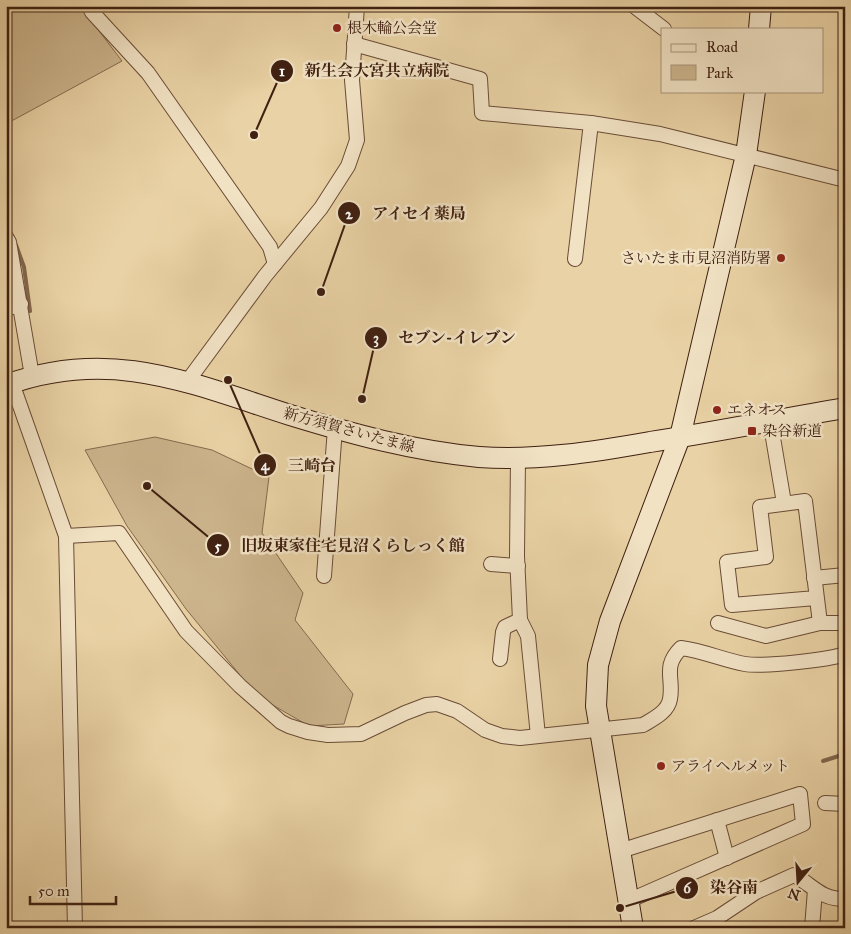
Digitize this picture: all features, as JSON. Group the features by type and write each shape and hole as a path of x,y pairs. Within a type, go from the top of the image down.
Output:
{"street":[{"path":"89,6 92,12 148,73 186,124 270,247 276,264"},
{"path":"187,382 321,208 348,166 354,151 358,126 352,80 356,6"},
{"path":"634,6 663,28"},
{"path":"759,28 761,6"},
{"path":"354,44 480,79 482,113 591,123 660,134 845,180"},
{"path":"633,928 596,706 596,684 603,645 680,437 746,154 755,92"},
{"path":"574,259 591,123"},
{"path":"6,237 9,242 21,304 32,376"},
{"path":"6,309 21,304"},
{"name":"新方須賀さいたま線","path":"9,384 32,376 93,367 124,368 187,382 376,440 444,453 518,457 588,452 845,408"},
{"path":"9,384 66,536 75,928"},
{"path":"770,420 784,503"},
{"path":"324,576 335,428"},
{"path":"518,457 520,620 528,636 538,736"},
{"path":"816,598 732,605 727,562 766,557 760,507 805,501 820,623"},
{"path":"66,536 119,533 186,631 240,686 289,726 308,732 328,735 361,734 419,708 437,704 457,711 485,730 511,737 643,725 660,715 671,700 669,676 672,658 681,648 702,651 746,664 789,662 845,654"},
{"path":"491,564 518,566"},
{"path":"814,578 845,575"},
{"path":"500,659 505,627 520,620"},
{"path":"718,623 766,636 820,623 845,623"},
{"path":"620,851 800,794 803,824 628,901"},
{"path":"825,803 845,804"},
{"path":"717,820 726,858"},
{"path":"694,928 718,918 756,892 794,875 824,896 845,899"},
{"path":"812,928 815,890"}],"green space":[{"path":"6,6 80,6 122,61 6,124"},
{"path":"155,437 212,450 269,477 262,533 303,593 295,620 353,694 344,724 309,726 257,696 186,609 127,526 85,450"}],"waterway":[{"path":"6,222 13,238"},
{"path":"16,245 24,267 30,311"},
{"path":"823,761 845,754"}],"place":[{"name":"根木輪公会堂","path":"337,28"},
{"name":"新生会大宮共立病院","path":"254,135"},
{"name":"さいたま市見沼消防署","path":"781,258"},
{"name":"アイセイ薬局","path":"321,292"},
{"name":"三崎台","path":"228,380"},
{"name":"セブン-イレブン","path":"362,399"},
{"name":"エネオス","path":"717,410"},
{"name":"染谷新道","path":"752,431"},
{"name":"旧坂東家住宅見沼くらしっく館","path":"147,486"},
{"name":"アライヘルメット","path":"661,766"},
{"name":"染谷南","path":"620,908"}]}
